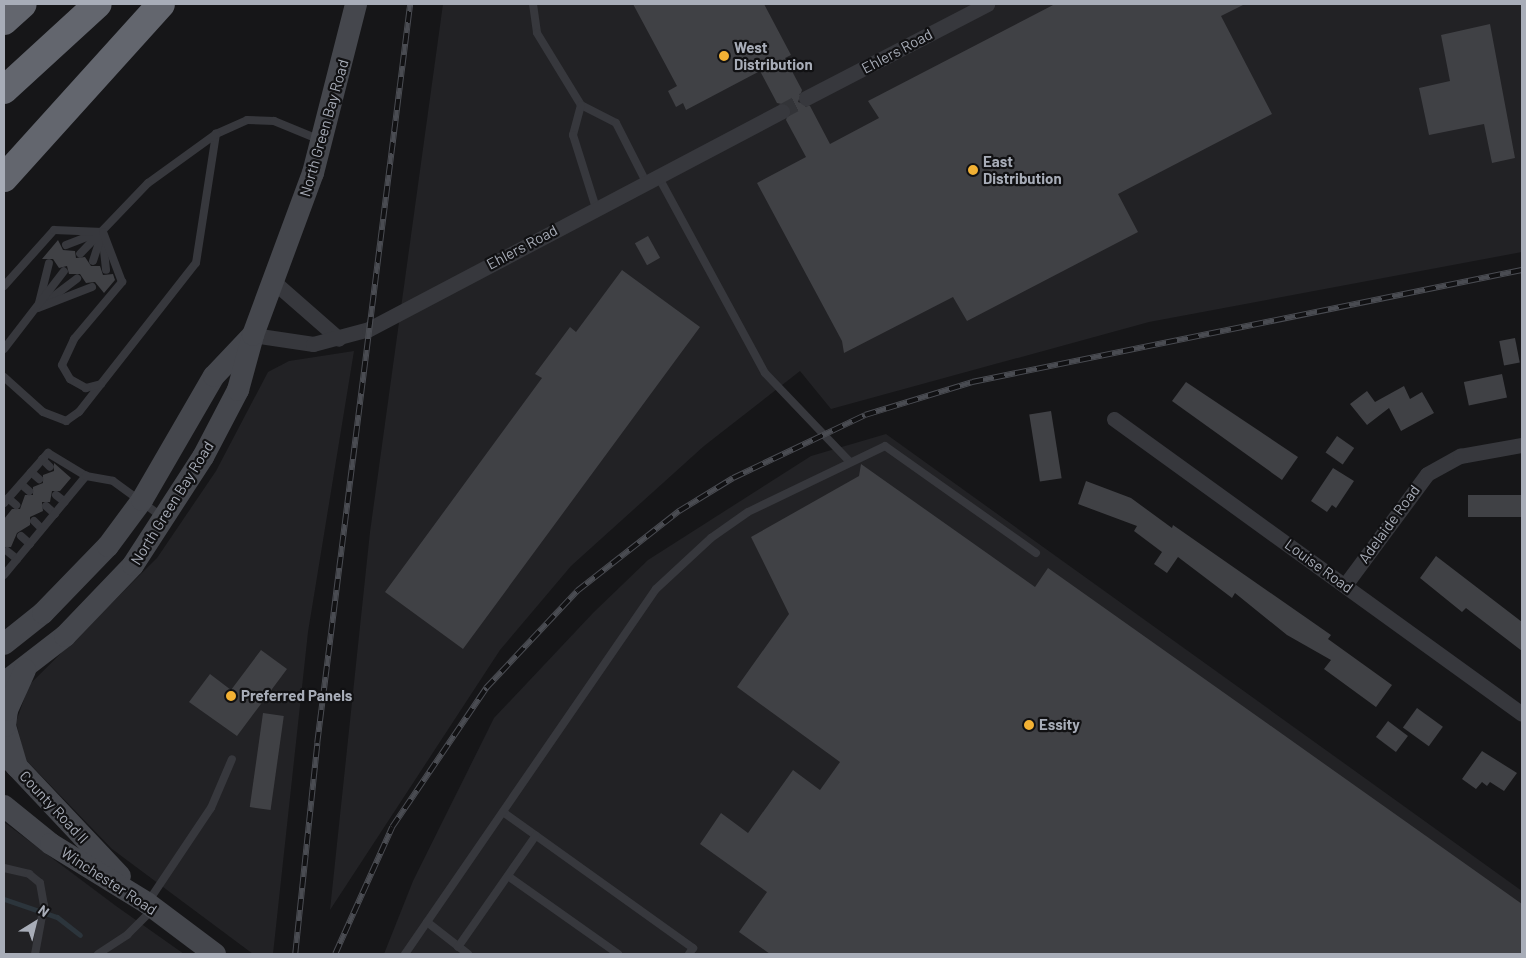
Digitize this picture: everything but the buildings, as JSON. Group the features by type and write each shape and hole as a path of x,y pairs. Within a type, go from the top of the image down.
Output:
{"highway":[{"path":"4,20 23,4"},
{"path":"4,90 98,4"},
{"path":"4,178 161,4"}],"street":[{"name":"North Green Bay Road","path":"4,683 27,667 99,603 133,565 165,519 238,390 253,334 274,282 322,140 356,4"},
{"name":"Ehlers Road","path":"806,98 987,4"},
{"name":"Ehlers Road","path":"253,334 313,344 339,339 369,329 782,111"},
{"path":"274,282 339,339"},
{"name":"North Green Bay Road","path":"4,644 74,583 142,500 214,376 253,334"},
{"name":"Louise Road","path":"1114,419 1522,714"},
{"name":"Adelaide Road","path":"1345,585 1427,474 1460,456 1522,445"},
{"path":"11,760 5,726 7,710 27,667"},
{"name":"County Road II","path":"11,760 150,906"},
{"name":"Winchester Road","path":"4,806 51,844 150,906 215,954"}],"lane":[{"path":"533,4 537,33 581,105 616,123 652,179 765,373 849,461"},
{"path":"581,105 573,135 596,208"},
{"path":"80,254 148,184 216,134 247,120 274,121 322,140"},
{"path":"4,377 43,412 66,421 101,384 196,263 216,134"},
{"path":"4,286 54,230 103,232"},
{"path":"66,245 103,232"},
{"path":"93,261 103,232"},
{"path":"103,232 106,270"},
{"path":"101,384 86,388 70,379 62,365 74,339 122,282 103,232"},
{"path":"38,308 49,263"},
{"path":"4,349 38,308 64,271"},
{"path":"38,308 77,279"},
{"path":"38,308 92,287"},
{"path":"405,954 629,625 680,563 748,512 849,461 885,446 1036,553"},
{"path":"16,505 6,501 48,453 86,476 113,481 142,500 165,519"},
{"path":"42,460 50,467"},
{"path":"31,472 39,479"},
{"path":"4,574 86,476"},
{"path":"68,482 76,488"},
{"path":"21,484 29,491"},
{"path":"56,495 65,502"},
{"path":"46,506 55,514"},
{"path":"34,521 42,529"},
{"path":"20,536 30,544"},
{"path":"7,551 17,559"},
{"path":"98,954 127,935 150,906 211,808 232,758"},
{"path":"503,812 693,948 689,954"},
{"path":"458,947 536,835"},
{"path":"4,868 29,874 40,884 42,912 35,954"},
{"path":"508,876 618,954"},
{"path":"427,922 468,954"}],"shaded area":[{"path":"443,4 1522,4 1522,252 1149,322 831,409 800,371 704,446 571,566 500,650 330,910 370,532"},
{"path":"354,351 308,632 273,954 253,954 112,849 25,759 16,722 29,685 157,558 216,471 268,372 289,361"},
{"name":"Essity","path":"886,434 1522,891 1522,954 384,954 413,881 494,718 593,613 648,560 811,456"},
{"path":"4,822 116,906 184,954 4,954"}],"waterway":[{"path":"4,899 57,917 80,935"}],"tunnel":[{"path":"782,111 806,98"}],"railway":[{"path":"295,954 317,743 410,4"},
{"path":"335,954 392,827 486,688 577,591 679,511 733,478 865,415 972,382 1522,270"}],"place":[{"name":"West Distribution","path":"724,56"},
{"name":"East Distribution","path":"973,170"},
{"name":"Preferred Panels","path":"231,696"},
{"name":"Essity","path":"1029,725"}]}
